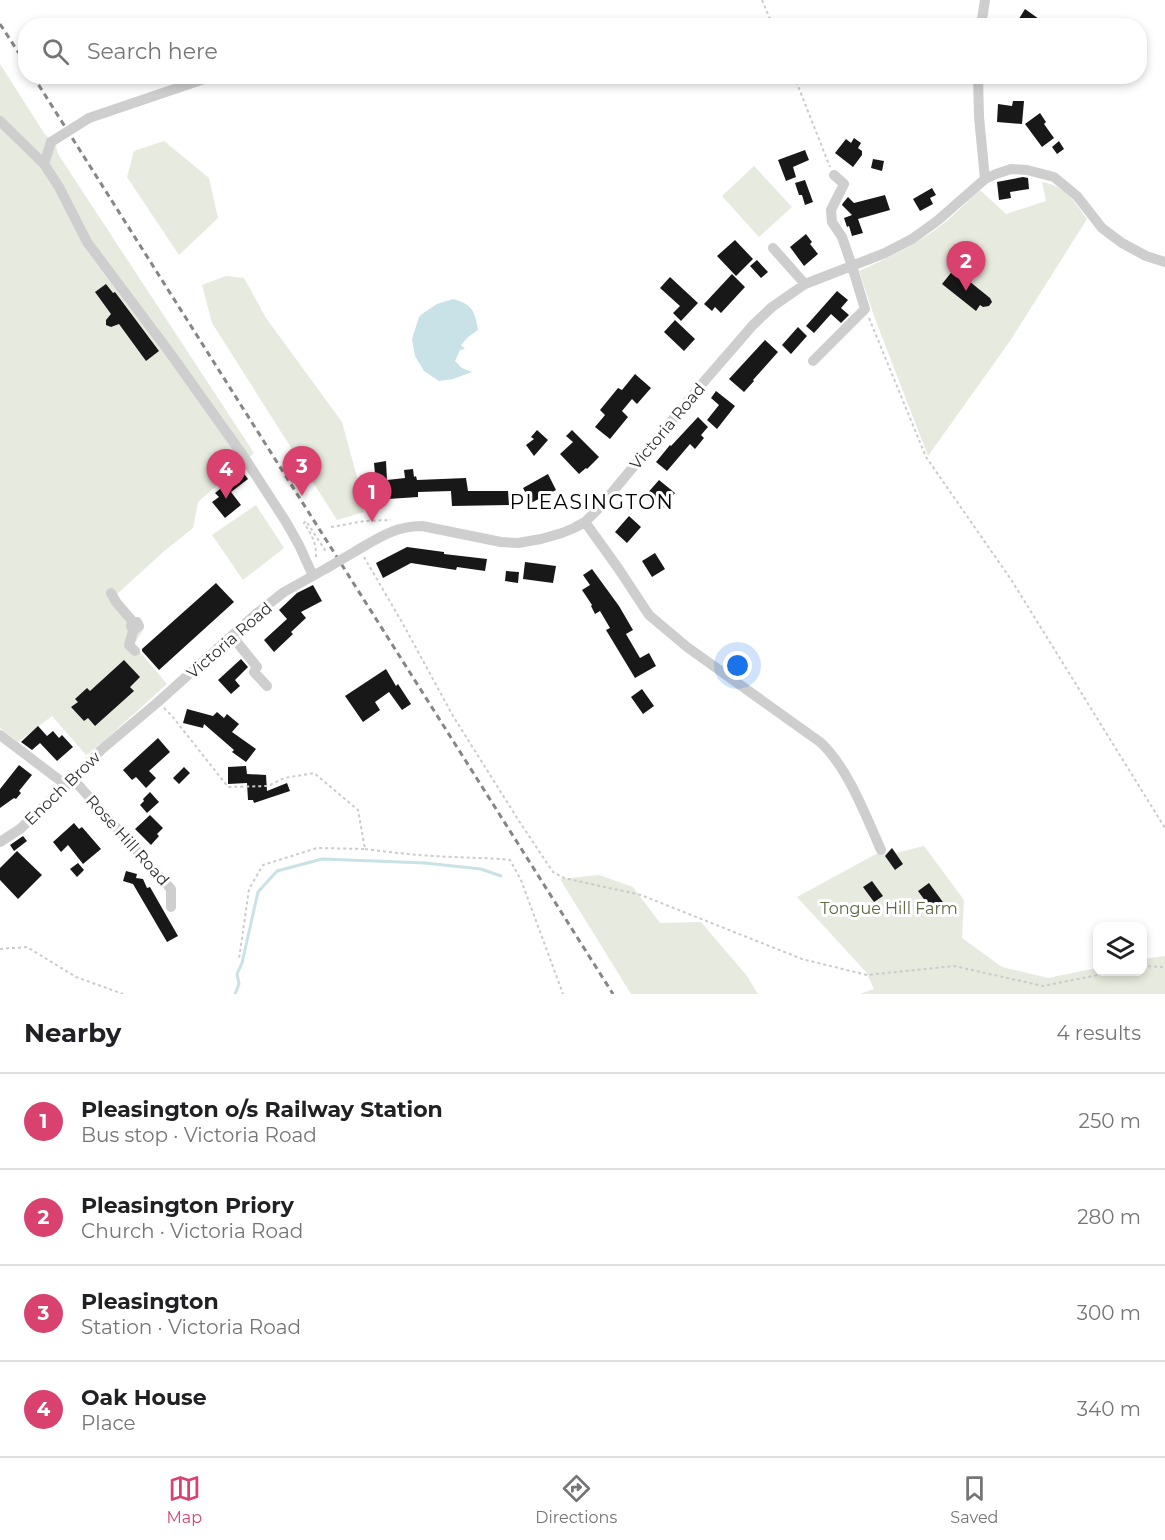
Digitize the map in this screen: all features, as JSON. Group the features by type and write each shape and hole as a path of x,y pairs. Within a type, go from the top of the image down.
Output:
{"street":[{"path":"982,18 985,0"},
{"path":"44,164 51,142 89,118 189,84"},
{"path":"978,84 985,179 1011,170 1027,170 1054,177 1077,196 1102,228 1122,243 1146,256 1165,262"},
{"path":"0,122 44,164 87,242 244,457 299,545 314,575"},
{"path":"813,361 866,309 842,237 832,222 831,210 848,181 834,175"},
{"name":"Victoria Road","path":"122,732 284,592 398,529 422,526 501,542 518,543 562,533 585,522 753,325 784,297 805,284 885,253 912,239 985,179"},
{"path":"773,248 805,284"},
{"path":"585,522 649,615 687,647 829,750 842,769 881,850"},
{"path":"112,599 133,626 129,645 135,651"},
{"path":"232,636 257,667 254,672 267,686"},
{"name":"Enoch Brow","path":"0,842 20,829 122,732"},
{"name":"Rose Hill Road","path":"0,735 69,782 171,890 171,907"}],"path":[{"path":"762,2 769,18"},
{"path":"797,84 834,175"},
{"path":"866,309 926,456 1012,581 1165,828"},
{"path":"314,575 317,549 304,523 306,520 325,549 328,548"},
{"path":"331,527 377,520 394,520 410,526"},
{"path":"358,550 403,624 453,716 553,872 564,878 641,895 802,959 867,975 954,966 1043,986 1093,976"},
{"path":"158,702 172,716 228,787 268,786 284,778 314,773 358,810 365,849"},
{"path":"239,959 249,889 263,865 317,848 365,849 410,855 510,860 521,880 563,994"},
{"path":"0,949 27,947 76,976 123,994"},
{"path":"1147,966 1165,967"}],"green space":[{"path":"0,64 44,133 56,146 58,154 254,453 198,502 193,528 115,596 144,628 134,645 167,684 86,755 52,716 18,742 0,728"},
{"path":"164,141 209,178 218,218 179,255 127,177 134,151"},
{"path":"754,166 792,207 759,237 722,196"},
{"path":"1042,182 1063,191 1087,219 1010,341 928,456 859,271 928,235 980,190 1006,214 1046,201"},
{"path":"226,276 244,278 266,318 342,422 364,512 337,520 212,323 202,285"},
{"path":"256,505 284,548 243,580 212,535"},
{"name":"Tongue Hill Farm","path":"924,846 964,900 962,938 1002,967 1048,978 1093,969 1093,976 1147,976 1147,958 1165,956 1165,994 860,994 874,989 866,972 797,897 876,854 884,854 892,848 896,853"},
{"path":"599,875 633,887 660,923 701,922 747,976 758,994 631,994 560,879"}],"water":[{"path":"453,299 472,309 476,318 478,330 461,345 465,349 460,350 455,361 462,368 472,372 439,381 424,371 415,356 412,339 422,314 437,304"}],"building":[{"path":"1025,9 1038,18 1019,18"},
{"path":"1013,101 1024,101 1022,124 997,122 998,104 1012,106"},
{"path":"1040,113 1046,122 1044,124 1054,138 1042,147 1025,124"},
{"path":"854,138 861,143 858,148 862,151 862,155 853,167 835,153 846,139 851,143"},
{"path":"1059,141 1064,149 1057,154 1052,147"},
{"path":"805,150 809,160 793,167 796,177 786,181 778,160"},
{"path":"873,159 884,161 882,171 871,168"},
{"path":"1028,178 1029,189 1010,192 1011,198 999,200 997,182"},
{"path":"805,180 813,202 805,205 795,183"},
{"path":"932,188 936,195 930,198 933,204 920,211 913,199"},
{"path":"885,195 890,210 858,219 863,233 852,236 844,218 852,215 842,205 843,203 848,197 854,203"},
{"path":"806,234 818,254 804,266 790,247"},
{"path":"735,240 753,259 736,276 717,256"},
{"path":"757,260 768,272 761,278 750,266"},
{"path":"954,269 990,298 992,302 989,306 980,305 976,311 942,284"},
{"path":"732,274 745,287 721,313 715,307 712,311 704,304"},
{"path":"670,277 698,303 681,321 673,313 680,306 660,288"},
{"path":"106,284 113,293 115,292 159,351 146,361 119,324 111,327 106,325 106,320 111,314 95,292"},
{"path":"837,291 848,300 841,308 849,315 841,323 831,314 814,333 806,326"},
{"path":"675,320 695,339 684,351 664,332"},
{"path":"798,327 807,336 791,354 782,345"},
{"path":"765,340 778,352 744,392 729,379"},
{"path":"635,374 651,388 637,404 632,399 622,411 628,417 610,439 595,427 605,415 600,410 618,388 622,390"},
{"path":"716,391 735,406 717,429 707,420 719,405 711,398"},
{"path":"698,417 708,427 701,435 704,438 695,449 690,444 667,471 656,462"},
{"path":"537,430 548,440 534,456 526,445 534,439 531,437"},
{"path":"572,430 599,457 579,474 560,454 573,442 566,436"},
{"path":"386,461 387,480 405,478 404,470 413,469 417,480 466,478 468,491 508,491 509,505 452,506 451,491 418,492 418,497 373,500 371,486 376,485 374,463"},
{"path":"241,470 248,479 231,492 241,505 225,518 212,502 219,497 215,493"},
{"path":"548,474 556,490 531,503 523,488"},
{"path":"659,480 675,493 661,510 645,496"},
{"path":"629,516 641,527 627,543 615,532"},
{"path":"407,547 487,559 485,571 457,567 456,570 411,563 383,578 376,563"},
{"path":"655,553 665,569 652,577 642,561"},
{"path":"525,562 556,566 553,583 523,579"},
{"path":"592,569 633,630 626,634 640,658 649,653 656,666 635,678 606,630 610,628 600,611 595,614 582,590 590,585 583,575"},
{"path":"506,571 519,572 518,583 505,581"},
{"path":"216,583 234,602 159,670 142,649"},
{"path":"313,585 322,601 301,612 306,618 274,652 264,640 287,619 279,610 297,593"},
{"path":"241,659 248,667 235,680 240,686 231,694 218,680"},
{"path":"124,660 140,677 130,687 134,691 95,726 88,718 84,721 71,707 78,702 75,699 87,688 90,691"},
{"path":"386,669 411,704 402,710 389,692 375,702 380,710 363,722 345,696"},
{"path":"642,689 654,706 643,714 631,697"},
{"path":"187,709 213,716 217,712 224,718 227,714 239,724 232,732 256,749 246,762 232,752 234,750 204,724 203,728 183,723"},
{"path":"38,726 47,736 53,731 59,738 62,735 73,747 57,761 40,743 32,750 21,742"},
{"path":"158,738 170,752 149,771 156,778 146,788 136,777 132,780 123,770"},
{"path":"19,765 32,775 19,791 21,793 16,799 14,798 0,808 0,789"},
{"path":"246,766 247,774 266,775 267,791 287,783 290,791 254,803 253,800 248,800 247,783 228,784 228,767"},
{"path":"184,767 190,773 179,784 173,778"},
{"path":"150,792 159,802 147,813 140,805"},
{"path":"150,815 163,828 151,845 135,829"},
{"path":"74,823 79,829 82,827 101,849 83,864 68,845 61,852 53,842"},
{"path":"23,836 27,841 14,851 10,845"},
{"path":"892,848 903,864 895,870 885,856"},
{"path":"17,851 42,875 18,899 0,880 0,868"},
{"path":"78,863 84,870 77,877 70,869"},
{"path":"126,871 137,874 136,878 143,879 147,888 150,887 178,936 167,942 133,884 123,881"},
{"path":"872,881 883,896 874,902 863,887"},
{"path":"929,883 948,909 937,917 918,891"}],"waterway":[{"path":"235,994 239,984 237,974 242,963 258,892 277,871 322,859 425,863 481,869 501,876"}],"railway":[{"path":"0,24 18,52"},
{"path":"38,84 613,994"}],"place":[{"name":"Pleasington Priory","path":"966,291"},
{"name":"Pleasington","path":"302,496"},
{"name":"Oak House","path":"226,499"},
{"name":"Pleasington o/s Railway Station","path":"372,522"}],"district":[{"name":"PLEASINGTON","path":"592,502"}]}
